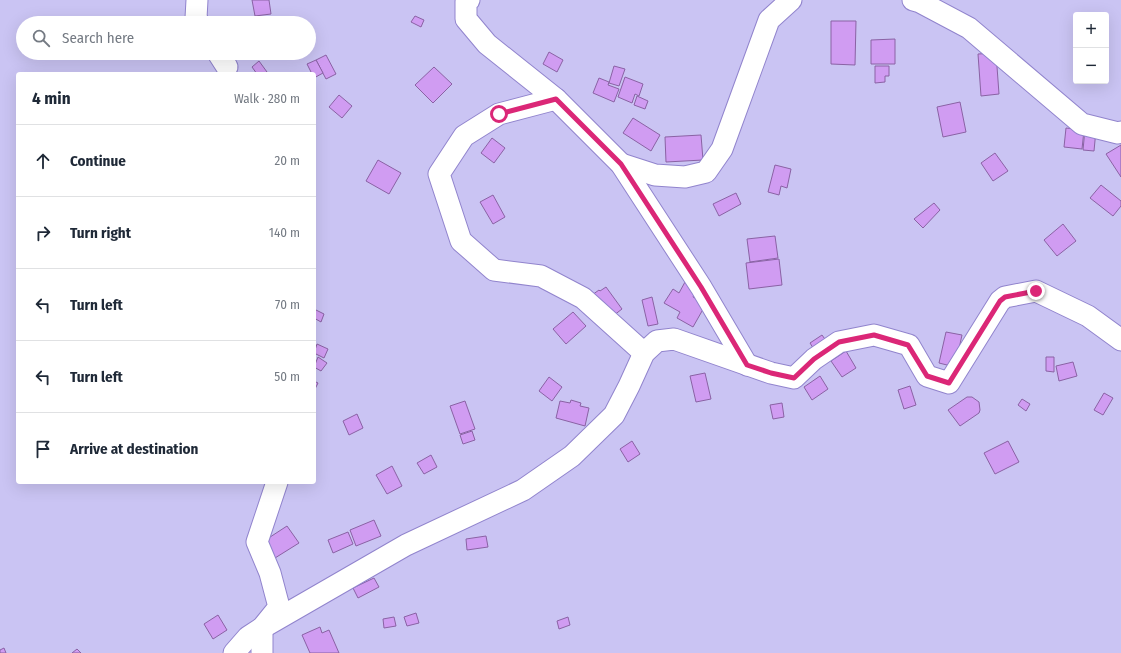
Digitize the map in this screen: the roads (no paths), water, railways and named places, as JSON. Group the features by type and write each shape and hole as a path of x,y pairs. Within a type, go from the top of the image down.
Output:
{"street":[{"path":"196,16 197,0"},
{"path":"469,0 466,2 466,20 487,44 556,99 621,164 701,287 747,365"},
{"path":"621,164 655,174 685,177 706,172 722,149 769,20 791,0"},
{"path":"913,0 920,2 969,28 1082,124 1118,133 1121,132"},
{"path":"556,99 499,114 464,136 439,174 461,241 494,270 541,276 583,298 644,353"},
{"path":"234,653 248,637 262,628 406,545 523,490 572,456 614,415 630,386 644,353 657,341 674,339 771,373 794,378 814,359 839,342 874,335 908,345 927,376 949,383 1000,301 1005,297 1036,291 1088,316 1121,340"},
{"path":"262,653 262,628 279,607 270,573 257,542 276,484"}]}
